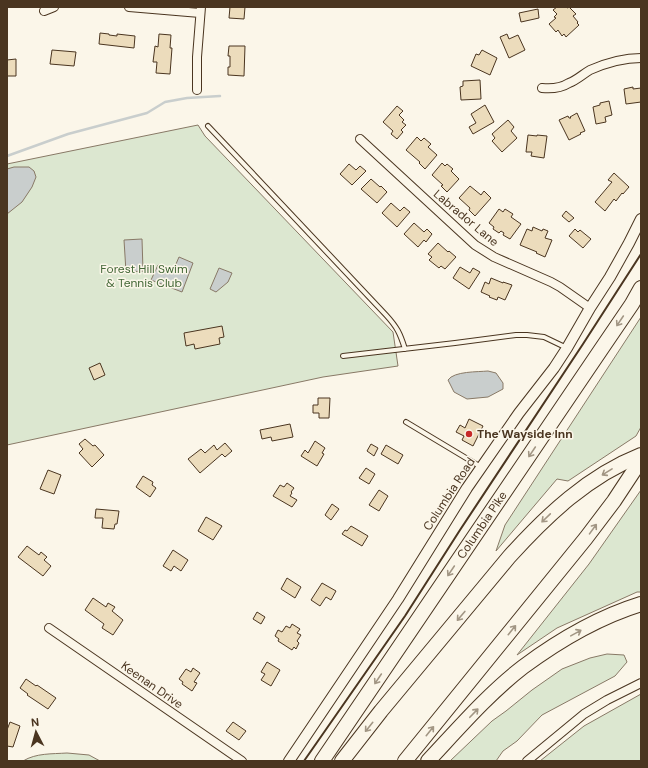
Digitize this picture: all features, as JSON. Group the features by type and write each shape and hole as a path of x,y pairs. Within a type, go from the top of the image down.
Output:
{"highway":[{"name":"Columbia Pike","path":"322,761 632,304 641,288"},
{"path":"342,761 386,705 509,557 532,532 576,493 608,470 641,455"},
{"path":"405,761 586,538 641,460"},
{"path":"428,761 493,693 550,648 602,620 641,604"}],"street":[{"path":"44,11 54,7"},
{"path":"129,7 201,10 196,56 197,90"},
{"path":"542,88 560,87 604,64 621,60 641,58"},
{"name":"Labrador Lane","path":"360,139 475,245 494,257 560,286 590,308"},
{"name":"Columbia Road","path":"289,761 398,600 467,488 519,413 554,368 567,348 610,277 641,219"},
{"name":"Keenan Drive","path":"49,628 242,761"},
{"path":"527,761 584,714 607,700 641,683"}],"lane":[{"path":"208,126 386,314 402,337 405,349"},
{"path":"343,356 527,334 544,337 567,348"},
{"path":"406,422 481,468"}],"green space":[{"name":"Forest Hill Swim & Tennis Club","path":"198,125 205,136 393,332 398,366 323,377 7,445 7,164"},
{"path":"641,317 641,427 636,436 568,481 557,479 496,551 505,525"},
{"path":"641,490 641,592 637,592 557,628 517,655 589,564"},
{"path":"607,654 624,655 627,662 615,676 542,715 517,741 503,751 496,761 450,761 492,721 562,669 590,658"},
{"path":"641,694 641,761 540,761 584,726"},
{"path":"67,753 89,755 100,761 23,761 39,755"}],"shaded area":[{"path":"14,167 29,167 34,171 36,177 32,187 22,202 7,214 7,169"},
{"path":"142,239 143,271 126,272 124,240"},
{"path":"179,257 193,263 182,292 151,280 158,265 173,271"},
{"path":"219,268 232,273 228,282 216,292 210,289"},
{"path":"488,371 496,373 503,383 503,389 488,397 467,399 454,392 448,380 451,377 461,373"}],"building":[{"path":"230,7 245,7 244,19 229,18"},
{"path":"557,7 569,7 576,14 573,16 579,25 566,37 564,34 562,36 558,30 556,32 549,24 556,18 554,17 557,14 553,10"},
{"path":"538,9 539,18 521,22 519,13"},
{"path":"100,33 117,36 117,34 135,36 134,48 99,44"},
{"path":"159,34 171,35 170,48 172,48 170,74 156,73 157,62 153,62 155,46 158,47"},
{"path":"507,34 509,39 518,35 525,50 509,58 500,37"},
{"path":"229,46 245,46 244,76 228,75 228,67 230,67 230,56 228,56"},
{"path":"52,50 76,52 74,66 50,64"},
{"path":"482,50 497,58 490,75 471,66 476,54 479,55"},
{"path":"16,59 16,76 7,76 7,60"},
{"path":"480,80 481,99 461,100 460,87 463,86 463,81"},
{"path":"633,87 633,89 641,88 641,102 626,104 624,89"},
{"path":"609,101 612,115 605,117 606,122 596,124 593,107 600,105 600,103"},
{"path":"485,105 494,122 473,134 469,127 476,123 471,114"},
{"path":"397,106 403,111 399,115 404,120 402,122 406,125 401,130 403,132 397,139 391,134 393,131 383,122"},
{"path":"577,113 585,131 569,140 559,120 568,116 571,118 570,117"},
{"path":"508,120 514,127 511,131 517,138 502,152 492,141 495,138 492,134"},
{"path":"528,135 547,136 544,158 531,156 532,152 526,152"},
{"path":"417,137 421,141 424,138 431,144 428,147 437,155 425,169 419,163 420,162 406,150"},
{"path":"442,163 445,166 447,164 453,169 451,171 459,179 447,192 441,186 443,185 432,175"},
{"path":"349,164 356,170 360,166 366,171 352,185 340,174"},
{"path":"614,173 629,187 616,201 614,199 605,211 595,202 612,182 608,180"},
{"path":"371,179 387,192 377,203 361,189"},
{"path":"470,186 481,195 484,191 491,198 475,216 469,210 470,208 459,198"},
{"path":"391,203 400,211 404,207 410,212 397,227 382,213"},
{"path":"499,209 503,212 505,209 513,214 511,217 521,224 510,239 503,235 504,233 501,231 499,233 493,229 494,227 489,223"},
{"path":"566,211 574,218 569,222 562,216"},
{"path":"414,223 424,232 427,229 432,234 426,242 424,240 418,247 404,234"},
{"path":"533,227 542,231 543,229 548,231 545,238 552,240 545,257 520,245 527,229 532,231"},
{"path":"575,229 578,232 580,230 591,239 583,248 569,236"},
{"path":"438,243 456,257 445,269 441,266 439,268 429,260 432,257 428,254"},
{"path":"460,267 470,273 473,268 480,272 469,289 453,278"},
{"path":"491,278 512,285 505,300 498,297 497,300 481,292 485,282 489,284"},
{"path":"222,326 224,337 219,338 220,344 195,349 194,344 186,346 184,333"},
{"path":"100,363 105,375 94,380 89,368"},
{"path":"318,398 330,398 329,418 319,418 319,413 313,413 313,405 318,405"},
{"name":"The Wayside Inn","path":"469,419 483,426 473,446 462,440 464,436 456,432 460,425 465,428"},
{"path":"290,424 293,437 272,441 271,437 262,439 260,430"},
{"path":"85,439 93,446 95,445 104,455 92,467 79,453 83,449 79,444"},
{"path":"315,441 325,448 322,453 324,454 317,466 301,456 305,450 308,453"},
{"path":"225,443 232,451 225,457 222,454 200,473 188,459 201,449 205,453 214,445 217,450"},
{"path":"371,444 378,448 374,456 367,451"},
{"path":"386,445 403,455 398,464 381,454"},
{"path":"366,468 375,474 369,484 359,478"},
{"path":"48,470 61,475 54,494 40,489"},
{"path":"143,476 153,482 152,485 156,488 150,497 136,487"},
{"path":"287,483 294,488 290,496 297,500 292,507 273,496 280,485 284,487"},
{"path":"379,490 388,496 379,511 369,505"},
{"path":"332,504 339,509 331,520 325,515"},
{"path":"96,509 119,511 117,524 115,524 114,529 102,528 103,518 95,518"},
{"path":"206,517 222,526 213,540 198,531"},
{"path":"351,526 368,536 362,546 342,534"},
{"path":"27,546 39,555 41,552 47,557 44,560 51,566 43,576 18,557"},
{"path":"173,550 188,560 181,571 174,566 171,571 163,566"},
{"path":"287,578 301,587 295,598 281,589"},
{"path":"322,583 336,591 331,600 326,597 320,606 311,600"},
{"path":"93,598 106,607 108,603 115,607 112,611 123,620 113,635 102,628 104,624 85,610"},
{"path":"257,612 265,617 261,624 253,619"},
{"path":"292,624 300,629 297,633 301,635 297,641 299,643 296,649 294,647 292,650 278,641 279,639 275,636 278,630 282,632 286,626 290,628"},
{"path":"267,662 280,670 271,686 261,680 265,674 261,672"},
{"path":"193,668 200,673 194,682 197,683 192,691 182,684 183,682 179,679 186,669 191,672"},
{"path":"26,679 56,698 48,709 27,695 28,694 20,688"},
{"path":"10,722 20,726 13,747 7,746 7,730"},
{"path":"233,722 246,731 239,740 226,731"}],"waterway":[{"path":"7,156 68,134 147,113 165,102 187,98 220,96"}],"wall":[{"path":"304,761 405,616 641,254"}],"place":[{"name":"The Wayside Inn","path":"469,434"}]}
